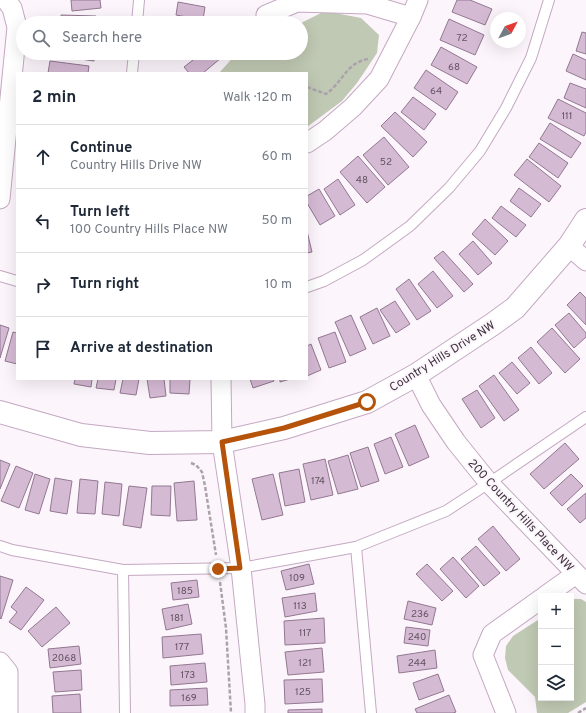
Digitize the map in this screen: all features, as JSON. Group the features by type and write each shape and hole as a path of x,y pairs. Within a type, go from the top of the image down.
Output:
{"street":[{"path":"6,0 12,8 16,23"},
{"path":"266,15 297,2 367,4 414,8 379,79 353,107 325,131 308,142"},
{"path":"0,199 16,37"},
{"name":"Country Hills Drive NW","path":"0,412 80,435 150,443 222,442 284,428 367,402 416,375 515,308 569,246 586,220"},
{"path":"569,246 586,261"},
{"name":"200 Country Hills Place NW","path":"416,375 431,405 456,442 489,484 581,579 551,593"},
{"path":"221,380 222,442 240,568 255,713"},
{"path":"506,713 483,655 492,634 538,601"},
{"path":"0,662 8,672 8,713"}],"lane":[{"path":"138,16 139,0"},
{"path":"308,287 324,281 363,260 410,226 449,188 480,151 506,108 531,58 549,0"},
{"path":"132,72 133,60"},
{"path":"0,276 16,281"},
{"path":"0,546 12,550 123,570 240,568 356,548 446,511 489,484 586,417"},
{"path":"356,548 371,713"},
{"path":"123,570 125,713"}],"path":[{"path":"308,87 326,94 346,71 358,61 368,58 386,65"},
{"path":"185,461 196,465 202,472 205,486 226,628 231,713"},
{"path":"578,713 586,708"}],"green space":[{"path":"325,11 361,18 379,35 377,53 357,83 342,101 308,126 308,72 220,72 231,60 308,60 308,20"},
{"path":"574,599 581,599 586,602 586,702 568,713 537,713 535,697 508,670 505,658 506,646 513,636 538,620 538,701 574,701"}],"building":[{"path":"71,0 100,0 101,8 72,11"},
{"path":"457,0 470,0 492,9 485,25 452,12"},
{"path":"178,2 205,7 204,16 176,15"},
{"path":"61,15 96,16 61,16"},
{"path":"449,19 484,35 475,55 440,40"},
{"path":"582,32 586,33 586,54 576,51"},
{"path":"441,47 477,67 467,84 431,65"},
{"path":"573,54 586,60 586,80 566,71"},
{"path":"193,60 219,60 204,72 188,72 184,67"},
{"path":"50,61 89,66 88,72 48,72"},
{"path":"426,70 458,92 446,110 414,88"},
{"path":"570,83 586,89 586,108 564,98"},
{"path":"413,97 436,114 424,130 401,112"},
{"path":"558,99 586,113 586,132 584,136 548,118"},
{"path":"395,112 427,142 413,157 381,126"},
{"path":"550,123 581,143 571,158 540,139"},
{"path":"384,137 409,167 388,185 363,155"},
{"path":"539,143 568,163 558,178 529,157"},
{"path":"358,156 385,187 367,203 340,172"},
{"path":"527,159 561,186 549,202 514,175"},
{"path":"338,179 355,205 340,215 324,189"},
{"path":"519,188 541,204 531,217 510,201"},
{"path":"319,189 335,216 320,225 308,205 308,195"},
{"path":"501,206 526,225 516,237 492,218"},
{"path":"485,219 508,241 495,255 472,234"},
{"path":"308,235 312,252 308,253"},
{"path":"473,241 492,263 478,275 459,254"},
{"path":"443,251 473,284 464,292 434,258"},
{"path":"433,271 453,296 437,308 418,284"},
{"path":"409,279 431,311 417,320 396,289"},
{"path":"580,292 586,298 586,325 567,305"},
{"path":"395,301 410,324 396,333 380,310"},
{"path":"377,308 390,336 373,344 360,317"},
{"path":"569,313 586,333 586,337 574,348 555,325"},
{"path":"351,315 366,349 350,356 335,322"},
{"path":"0,325 9,328 0,358"},
{"path":"552,328 580,359 565,373 537,342"},
{"path":"13,332 16,333 16,364 5,361"},
{"path":"335,332 346,362 329,368 318,338"},
{"path":"311,344 321,370 308,376 308,346"},
{"path":"531,347 552,373 539,384 518,358"},
{"path":"512,362 530,383 517,394 499,373"},
{"path":"494,375 519,410 504,421 479,386"},
{"path":"75,380 92,380 91,387 74,384"},
{"path":"98,380 116,380 114,390 96,388"},
{"path":"123,380 139,380 136,395 120,393"},
{"path":"147,380 164,380 166,396 150,398"},
{"path":"170,380 190,380 189,394 170,393"},
{"path":"250,380 274,381 253,388"},
{"path":"477,390 495,418 481,428 462,399"},
{"path":"415,425 429,457 409,466 395,434"},
{"path":"391,437 403,467 385,474 374,444"},
{"path":"565,443 579,459 544,489 530,474"},
{"path":"368,447 379,481 361,487 350,453"},
{"path":"348,455 358,489 338,494 328,461"},
{"path":"325,459 333,495 311,500 303,464"},
{"path":"0,460 10,464 0,489"},
{"path":"16,466 33,473 19,508 1,501"},
{"path":"299,469 305,502 285,506 279,473"},
{"path":"35,474 50,479 39,514 25,510"},
{"path":"273,474 283,515 262,520 252,479"},
{"path":"571,474 583,486 562,506 550,493"},
{"path":"55,478 72,481 67,514 50,511"},
{"path":"80,479 98,481 95,514 77,513"},
{"path":"194,481 197,520 177,521 174,483"},
{"path":"105,482 122,484 119,516 102,514"},
{"path":"129,486 147,488 141,528 123,525"},
{"path":"152,486 171,486 170,516 151,515"},
{"path":"586,493 586,518 580,523 567,509"},
{"path":"493,526 520,559 506,571 478,539"},
{"path":"476,546 500,573 484,586 461,559"},
{"path":"453,557 479,586 466,598 440,569"},
{"path":"309,564 314,584 286,590 281,571"},
{"path":"427,564 453,591 442,601 416,574"},
{"path":"0,576 13,580 1,619 0,618"},
{"path":"197,580 199,597 173,600 171,583"},
{"path":"26,587 44,600 21,630 9,622 17,612 11,607"},
{"path":"315,593 317,611 285,617 282,598"},
{"path":"408,601 436,608 432,625 404,619"},
{"path":"188,604 192,624 166,630 162,609"},
{"path":"56,607 70,623 42,647 28,631"},
{"path":"324,618 325,643 285,645 284,621"},
{"path":"406,627 430,630 428,646 404,643"},
{"path":"201,634 203,654 163,658 162,637"},
{"path":"79,646 81,664 50,668 48,649"},
{"path":"322,648 324,672 288,675 285,652"},
{"path":"435,650 437,668 399,673 397,656"},
{"path":"205,663 207,682 171,685 170,666"},
{"path":"81,670 82,690 55,692 53,672"},
{"path":"438,674 444,691 419,700 413,683"},
{"path":"322,679 323,702 285,704 284,680"},
{"path":"207,688 208,705 170,706 170,690"},
{"path":"80,694 81,713 53,713 52,696"},
{"path":"449,695 456,712 417,713 415,709"},
{"path":"322,709 322,713 288,713 288,710"}],"route":[{"path":"218,569 240,568 222,442 284,428 367,402"}]}
